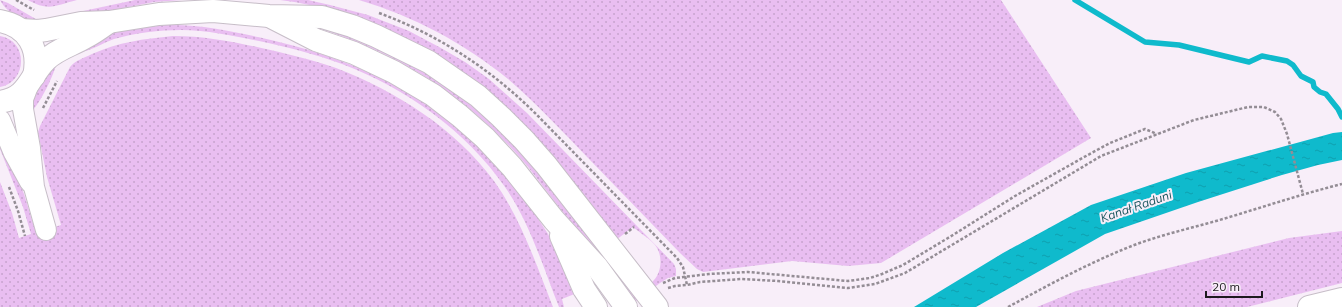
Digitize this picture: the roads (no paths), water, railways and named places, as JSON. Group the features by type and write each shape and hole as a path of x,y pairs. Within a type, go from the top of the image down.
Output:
{"main road":[{"path":"8,22 38,31 81,23 109,22 142,16 194,11 227,12 269,16 322,17 352,26 383,38 429,62 478,96 520,135 660,295"},
{"path":"269,16 316,40 374,62 404,77 432,95 468,123 501,154 521,177 554,220 597,267 626,307"},
{"path":"8,22 28,38 33,47 36,56 36,66 31,81"},
{"path":"0,102 12,99 21,93 47,59 55,53 86,37 109,22"},
{"path":"554,220 584,289 596,307"},
{"path":"1309,307 1342,299"}],"street":[{"path":"31,81 24,94 23,104 34,187 46,230"},
{"path":"0,120 14,153 34,187"}],"water":[{"name":"Kanał Raduni","path":"1342,132 1342,160 1282,175 1105,234 976,307 914,307 1003,253 1091,205 1186,173 1333,133"}],"waterway":[{"path":"1075,0 1145,42 1179,45 1249,62 1262,56 1287,61 1293,65 1301,76 1313,82 1314,87 1320,92 1326,94 1338,109 1342,117"}]}
